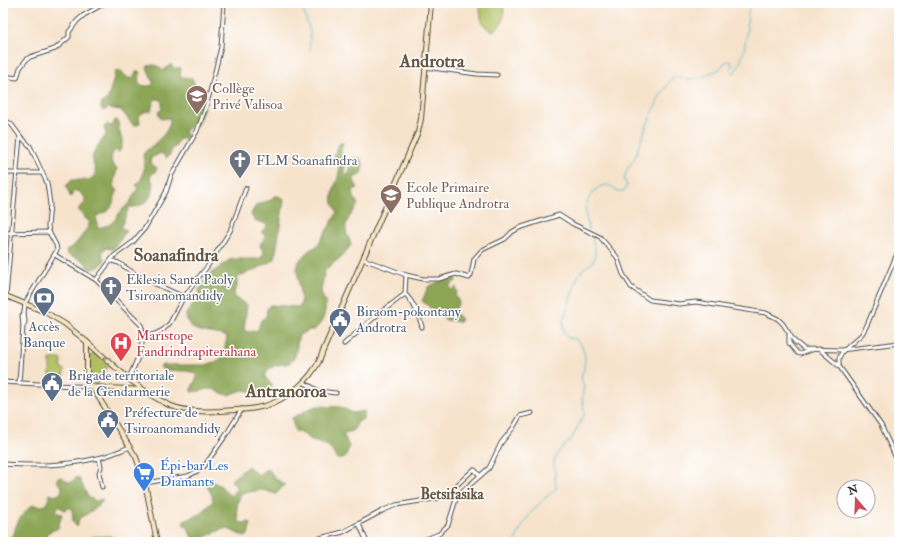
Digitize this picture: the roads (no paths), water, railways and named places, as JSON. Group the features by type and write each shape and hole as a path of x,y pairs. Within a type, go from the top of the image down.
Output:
{"street":[{"path":"3,76 17,78 20,68 26,60 30,57 55,49 68,37 69,32 84,15 105,3"},
{"path":"96,280 114,256 133,242 145,228 166,192 171,176 197,131 207,104 221,47 224,3"},
{"path":"20,136 12,233 4,295 25,303 55,318 87,342 143,390 171,406 188,410 208,411 257,408 274,402 293,391 303,382 316,366 418,132 421,119 431,3"},
{"path":"425,67 477,74 497,75"},
{"path":"3,118 12,125 30,146 47,183 50,204 48,226 57,250 25,303 24,313 22,316 23,326 19,383"},
{"path":"3,173 42,173"},
{"path":"144,336 155,334 163,330 170,323 184,297 207,267 230,231 246,188"},
{"path":"363,259 406,275 423,279 438,279 456,274 469,278 474,259 482,250 505,239 519,228 559,215 573,224 600,237 617,257 631,287 650,300 679,304 696,302 766,313 778,319 794,341 804,349 846,349 899,343"},
{"path":"3,233 49,232"},
{"path":"839,366 839,358 842,352 862,334 867,326 899,249"},
{"path":"55,255 96,280 139,322 144,330 144,336 129,378"},
{"path":"112,261 119,263 138,276 184,297"},
{"path":"406,275 405,294 418,314 422,327"},
{"path":"344,344 376,316 405,294"},
{"path":"789,333 789,344 796,353 800,354 813,349"},
{"path":"87,342 87,379 136,456 145,483 157,542"},
{"path":"819,349 839,366 881,425 899,465"},
{"path":"87,354 97,351"},
{"path":"3,382 143,390"},
{"path":"303,382 320,391 336,393"},
{"path":"145,483 188,476 203,468 242,409"},
{"path":"418,542 444,531 448,525 457,496 489,468 501,443 520,416 532,413"},
{"path":"3,464 54,466 99,458 130,447"},
{"path":"99,458 101,467 99,473 102,488"},
{"path":"314,542 320,538 343,532 396,505 439,498 446,495 473,470 475,470 480,476"},
{"path":"359,524 367,542"}],"waterway":[{"path":"303,3 310,34 310,50"},
{"path":"589,230 586,210 587,202 590,196 598,188 607,185 617,191 624,191 627,186 624,179 626,171 634,159 659,98 670,81 675,77 681,77 688,80 699,78 720,69 725,62 731,61 731,71 734,73 740,63 743,53 749,6 751,3"},
{"path":"515,542 522,526 531,512 556,489 554,461 559,451 571,440 585,413 582,398 584,387 581,377 584,369 585,356 582,346 576,339 568,338 564,333 563,321 578,276 584,268 592,263 595,257 595,249 590,233"}],"place":[{"name":"Collège Privé Valisoa","path":"197,116"},
{"name":"FLM Soanafindra","path":"240,180"},
{"name":"Ecole Primaire Publique Androtra","path":"391,214"},
{"name":"Eklesia Santa Paoly Tsiroanomandidy","path":"111,306"},
{"name":"Accès Banque","path":"44,318"},
{"name":"Biraom-pokontany Androtra","path":"340,338"},
{"name":"Maristope Fandrindrapiterahana","path":"121,362"},
{"name":"Brigade territoriale de la Gendarmerie","path":"52,402"},
{"name":"Préfecture de Tsiroanomandidy","path":"108,440"},
{"name":"Épi-bar Les Diamants","path":"144,492"}],"district":[{"name":"Androtra","path":"432,61"},
{"name":"Soanafindra","path":"176,255"},
{"name":"Antranoroa","path":"286,391"},
{"name":"Betsifasika","path":"452,494"}]}
